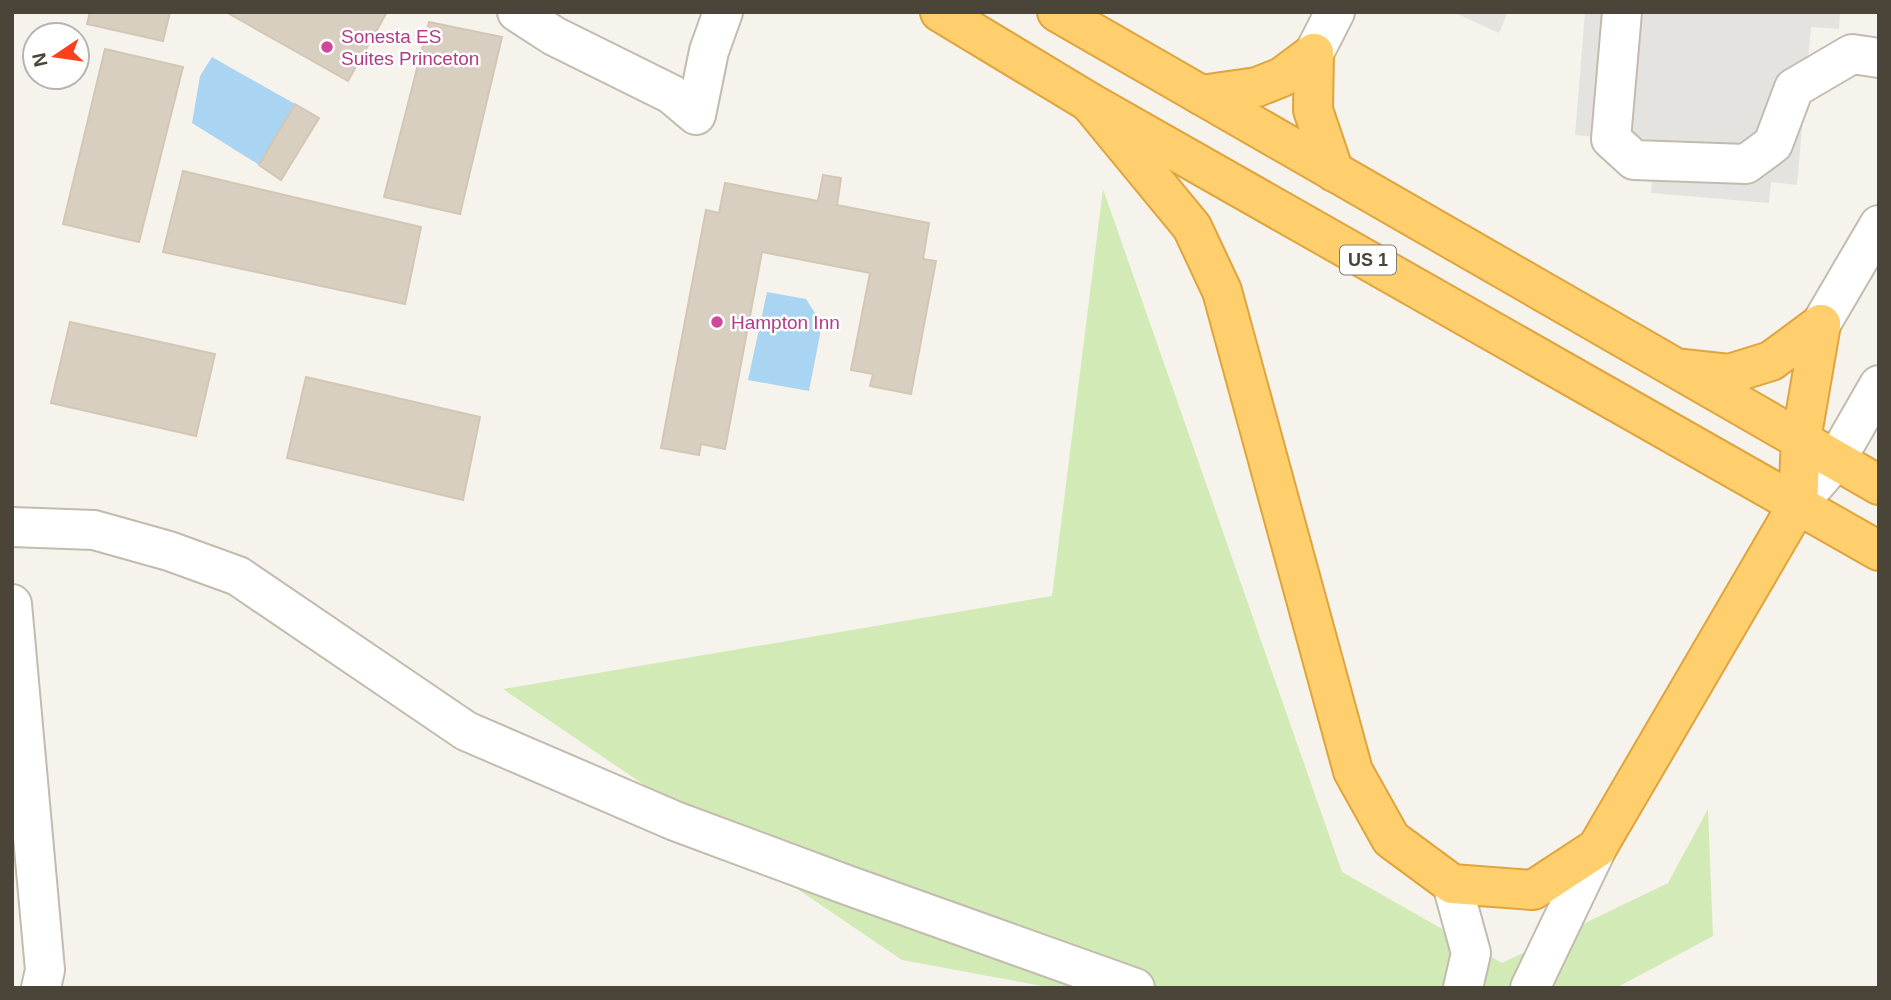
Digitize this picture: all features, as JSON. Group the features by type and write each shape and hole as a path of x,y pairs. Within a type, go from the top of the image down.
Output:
{"highway":[{"name":"US 1","path":"940,12 1089,102 1879,551"},
{"path":"1056,12 1879,485"},
{"path":"1201,95 1257,88 1282,77 1314,53"},
{"path":"1314,53 1313,110 1334,172"},
{"path":"1089,102 1192,227 1223,291 1353,771 1391,839 1452,884 1533,890 1597,848 1798,504 1801,440 1821,324"},
{"path":"1676,369 1729,374 1770,361 1821,324"}],"street":[{"path":"517,12 554,36 671,94 696,115 709,51 723,12"},
{"path":"1314,53 1335,12"},
{"path":"1622,12 1611,139 1634,160 1746,164 1773,144 1794,88 1852,54 1879,58"},
{"path":"1821,324 1879,225"},
{"path":"1798,504 1836,460 1879,385"},
{"path":"12,527 94,530 169,551 238,576 466,731 675,821 1135,988"},
{"path":"12,604 45,970 41,988"},
{"path":"1530,988 1597,848"},
{"path":"1452,884 1471,953 1463,988"}],"green space":[{"path":"1103,189 1342,872 1502,963 1668,883 1708,809 1713,936 1616,988 1053,988 902,960 503,689 1052,596"}],"shaded area":[{"path":"1453,12 1508,12 1499,33"},
{"path":"1585,12 1840,12 1839,29 1811,27 1797,185 1771,182 1769,203 1651,193 1653,172 1598,137 1575,135"}],"water":[{"path":"212,57 295,104 259,165 192,123 200,76"},
{"path":"767,292 806,299 822,324 809,391 748,380"}],"building":[{"path":"90,12 170,12 163,41 91,25 91,21 88,21"},
{"name":"Sonesta ES Suites Princeton","path":"226,12 387,12 348,81"},
{"path":"429,22 502,37 460,214 384,197"},
{"path":"105,49 183,67 139,242 63,224"},
{"path":"295,104 319,118 281,180 259,165"},
{"path":"183,171 421,227 405,304 163,252"},
{"name":"Hampton Inn","path":"823,175 841,178 837,205 929,223 923,259 936,261 911,394 870,386 873,374 851,370 870,273 762,252 725,449 701,444 699,455 661,448 706,210 719,213 725,183 818,201"},
{"path":"70,322 215,354 196,436 51,403"},
{"path":"306,377 480,417 463,500 287,458"}],"place":[{"name":"Sonesta ES Suites Princeton","path":"327,47"},
{"name":"Hampton Inn","path":"717,322"}]}
